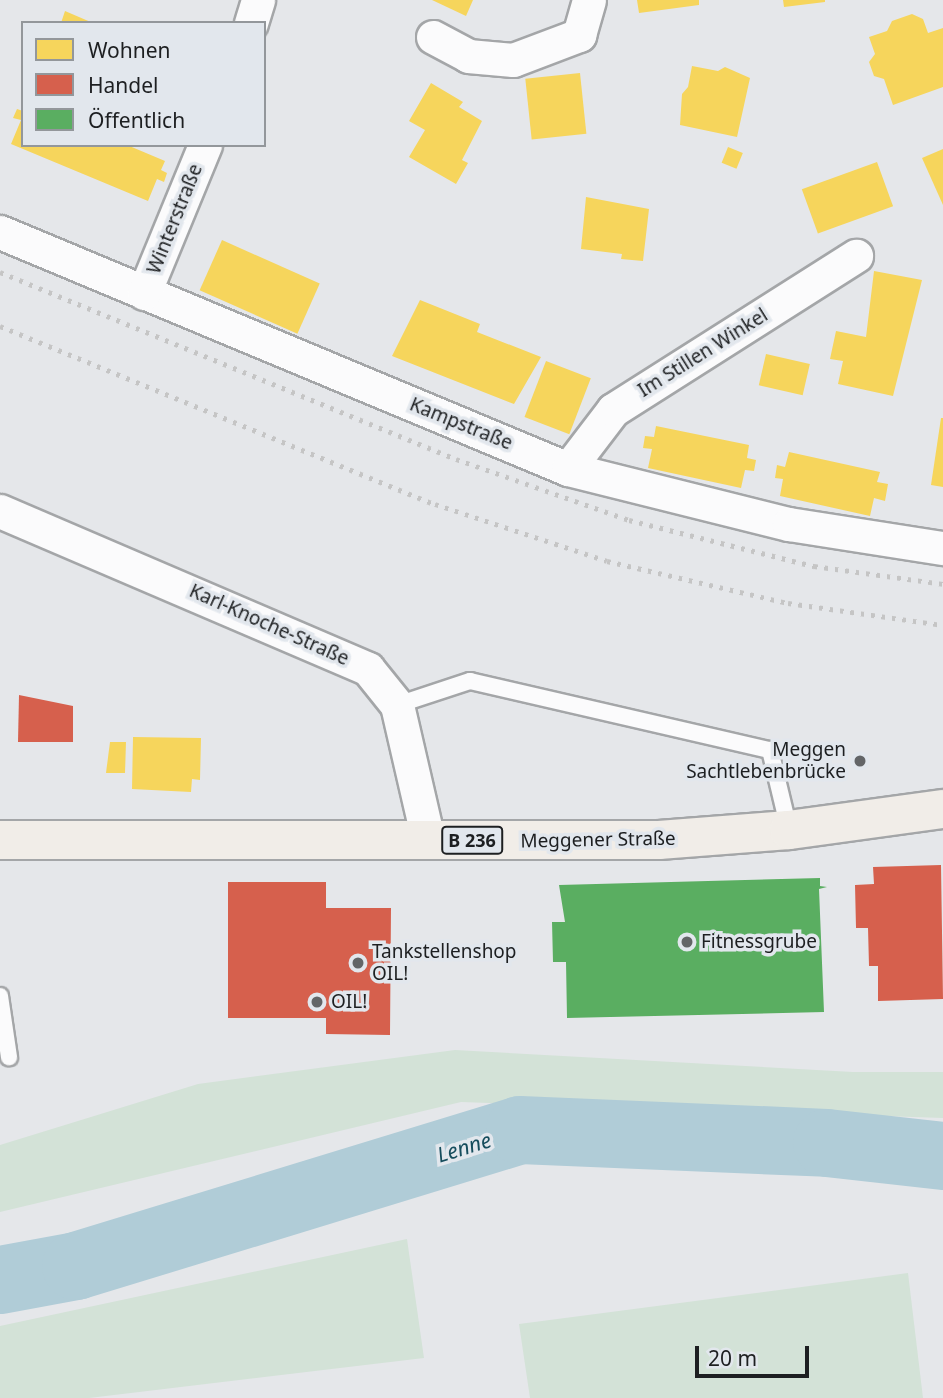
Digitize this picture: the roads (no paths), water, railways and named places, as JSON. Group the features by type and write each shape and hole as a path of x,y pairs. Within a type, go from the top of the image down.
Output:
{"main road":[{"name":"Meggener Straße","path":"0,840 428,839 609,842 789,830 943,810"}],"street":[{"path":"252,21 258,0"},
{"path":"433,37 468,55 513,60 579,35 589,0"},
{"name":"Winterstraße","path":"144,293 204,147"},
{"name":"Kampstraße","path":"0,232 568,469 789,524 943,548"},
{"name":"Im Stillen Winkel","path":"568,469 614,410 856,256"},
{"name":"Karl-Knoche-Straße","path":"0,511 331,650 368,669 397,705 428,839"}],"lane":[{"path":"397,705 470,681 770,750 789,830"},
{"path":"0,996 9,1057"}],"waterway":[{"name":"Lenne","path":"0,1280 76,1266 520,1130 827,1143 943,1156"}],"railway":[{"path":"0,272 456,459 629,520 814,566 943,584"},
{"path":"0,326 435,504 607,561 788,603 943,625"}],"place":[{"name":"Meggen Sachtlebenbrücke","path":"860,761"},
{"name":"Fitnessgrube","path":"687,942"},
{"name":"Tankstellenshop OIL!","path":"358,963"},
{"name":"OIL!","path":"317,1002"}]}
